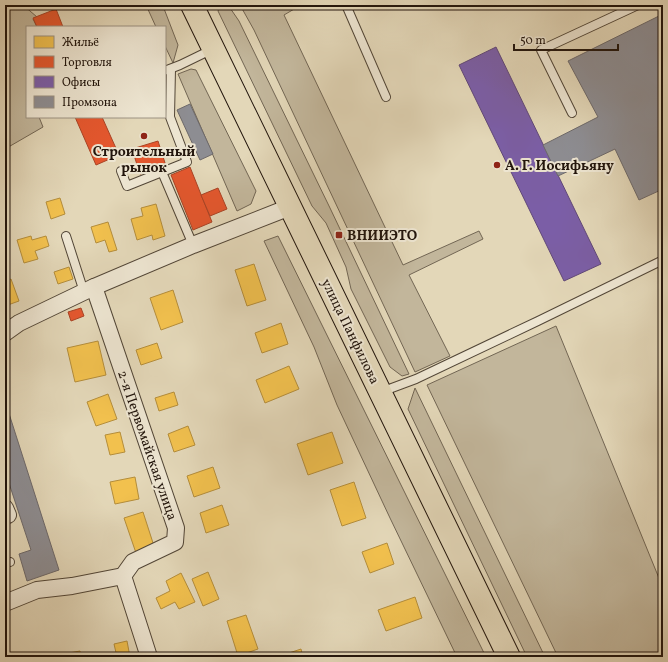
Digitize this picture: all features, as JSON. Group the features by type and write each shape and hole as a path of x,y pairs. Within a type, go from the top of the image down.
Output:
{"main road":[{"name":"улица Панфилова","path":"192,5 509,657"}],"street":[{"path":"5,333 19,324 89,290 193,246 290,208"},
{"name":"2-я Первомайская улица","path":"89,290 176,528 175,542 133,562 123,576"},
{"path":"5,603 37,590 72,586 123,576 149,657"}],"lane":[{"path":"346,5 386,97"},
{"path":"572,113 541,50 638,5"},
{"path":"121,171 128,186 187,162 170,117 168,70 214,49"},
{"path":"162,172 193,246"},
{"path":"66,236 89,290"},
{"path":"381,393 516,331 663,260"}],"shaded area":[{"path":"5,5 23,5 37,17 33,19 36,26 26,26 26,118 39,118 43,127 5,149"},
{"path":"146,5 163,6 178,45 173,63 166,48 166,26 156,26"},
{"path":"220,5 228,5 239,21 409,374 402,376 390,367 351,289 346,267 326,223 312,206 218,11"},
{"path":"240,5 301,5 284,15 403,265 479,231 483,239 409,275 450,356 415,372 254,30"},
{"path":"191,69 196,70 256,191 251,204 237,211 178,74"},
{"path":"278,236 486,657 457,657 337,405 314,347 264,241"},
{"path":"556,326 663,588 663,657 558,657 427,385"},
{"path":"415,388 545,657 527,657 408,409"}],"building: Жильё":[{"path":"60,198 65,214 51,219 46,202"},
{"path":"156,204 165,236 153,240 152,235 137,240 131,219 143,216 141,208"},
{"path":"108,222 117,250 109,252 105,240 96,243 91,227"},
{"path":"31,236 32,240 46,236 49,246 35,251 38,259 24,263 17,240"},
{"path":"254,264 266,300 247,306 235,270"},
{"path":"69,267 73,279 58,284 54,272"},
{"path":"11,279 19,301 5,306 5,282"},
{"path":"173,290 183,322 161,330 150,298"},
{"path":"281,323 288,344 262,353 255,333"},
{"path":"98,341 106,375 75,382 67,348"},
{"path":"157,343 162,358 141,365 136,350"},
{"path":"289,366 299,389 265,403 256,380"},
{"path":"174,392 178,405 159,411 155,398"},
{"path":"108,394 117,419 96,426 87,402"},
{"path":"188,426 195,445 174,452 168,434"},
{"path":"120,432 125,452 110,455 105,435"},
{"path":"332,432 343,463 308,475 297,444"},
{"path":"213,467 220,488 194,497 187,476"},
{"path":"135,477 139,499 115,504 110,482"},
{"path":"354,482 366,518 342,526 330,490"},
{"path":"222,505 229,525 206,533 200,513"},
{"path":"143,512 154,546 136,553 124,518"},
{"path":"387,543 394,564 370,573 362,552"},
{"path":"208,572 219,599 203,606 192,579"},
{"path":"181,573 195,602 179,609 175,602 161,609 156,598 170,591 166,581"},
{"path":"415,597 422,618 386,631 378,610"},
{"path":"246,615 258,649 238,656 227,621"},
{"path":"127,641 130,657 117,657 114,644"},
{"path":"301,649 303,657 280,657 280,656"},
{"path":"80,651 81,657 59,657 58,655"},
{"path":"440,652 442,657 426,657"}],"building: Торговля":[{"path":"56,9 63,26 37,26 33,18"},
{"path":"75,118 102,118 119,155 96,165"},
{"path":"158,141 166,166 140,174 132,149"},
{"path":"190,167 212,222 193,230 171,175"},
{"path":"218,188 227,209 210,216 201,195"},
{"path":"81,308 84,316 71,321 68,312"}],"building: Офисы":[{"path":"496,47 601,264 564,281 459,65"}],"building: Промзона":[{"path":"663,14 663,189 639,200 615,149 558,176 543,145 598,117 568,61"},
{"path":"190,104 213,154 200,160 177,110"},
{"path":"5,401 59,570 27,581 19,554 31,550 5,471"}],"place":[{"name":"Строительный рынок","path":"144,136"},
{"name":"А. Г. Иосифьяну","path":"497,165"},
{"name":"ВНИИЭТО","path":"339,235"}]}
